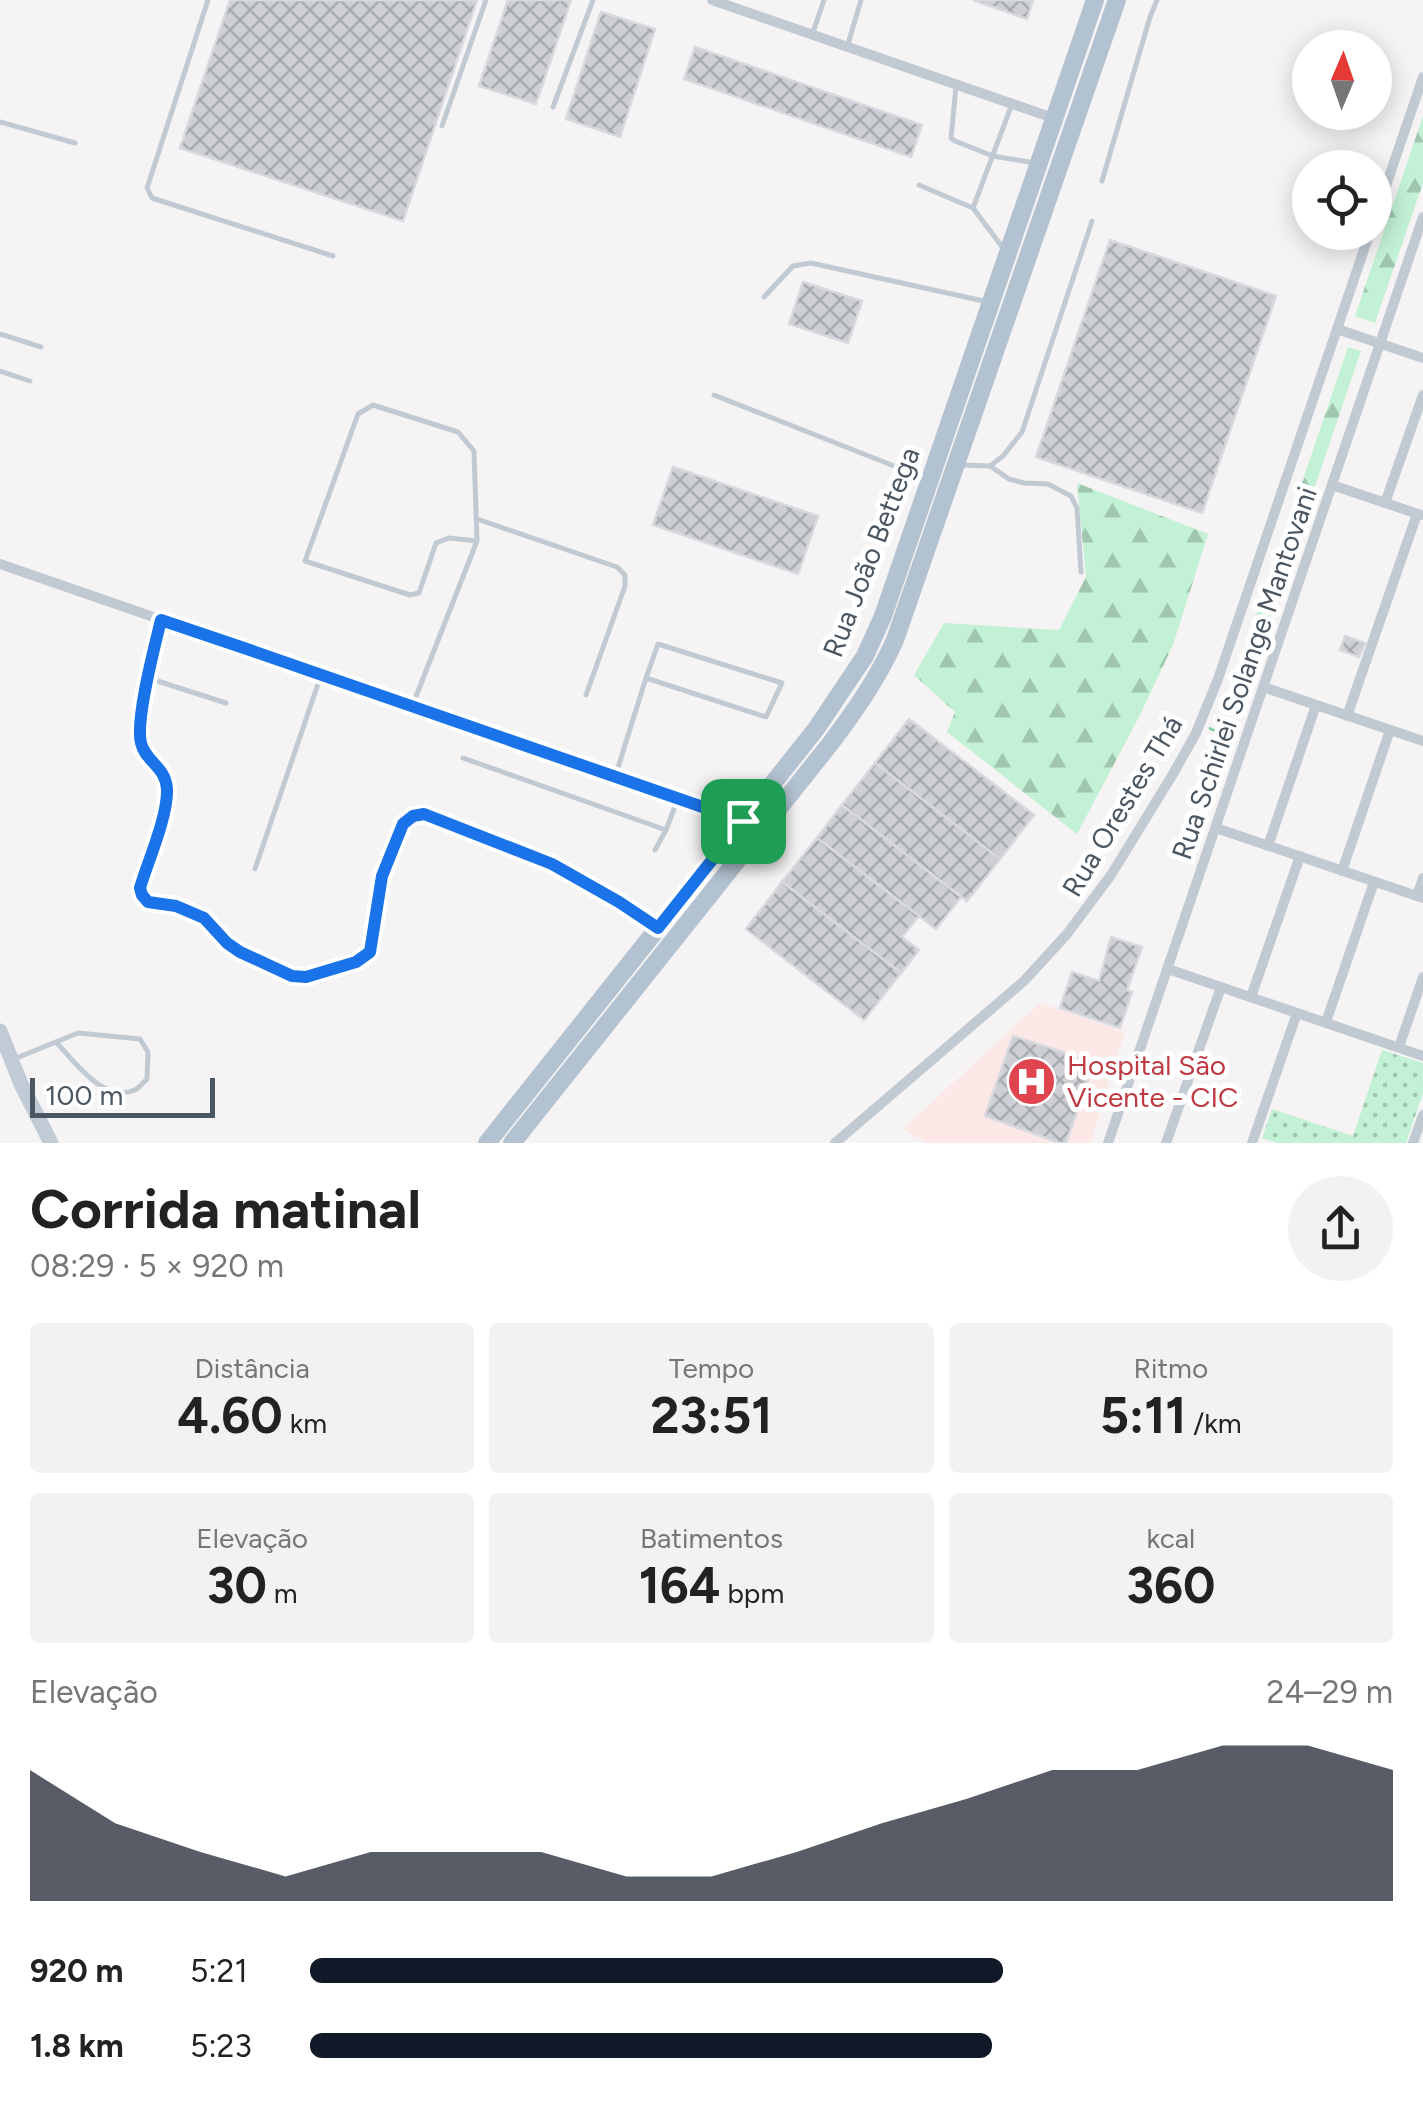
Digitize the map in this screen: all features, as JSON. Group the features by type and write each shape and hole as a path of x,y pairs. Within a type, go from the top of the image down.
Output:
{"main road":[{"name":"Rua João Bettega","path":"487,1143 826,716 866,656 1095,0"},
{"name":"Rua João Bettega","path":"512,1143 848,720 886,661 1117,0"},
{"path":"0,1030 50,1143"}],"street":[{"path":"712,0 1074,125"},
{"path":"1392,168 1423,76"},
{"name":"Rua Schirlei Solange Mantovani","path":"1108,1143 1423,218"},
{"name":"Rua Orestes Thá","path":"835,1143 1035,970 1089,907 1144,823 1196,732 1218,679 1364,250"},
{"path":"1338,329 1423,358"},
{"path":"1386,503 1423,395"},
{"path":"1332,485 1420,515 1348,716"},
{"path":"0,564 763,828"},
{"path":"1263,688 1423,740"},
{"path":"1268,846 1316,705"},
{"path":"1342,871 1390,730"},
{"path":"1216,828 1420,897 1423,878"},
{"path":"1251,997 1300,856"},
{"path":"1326,1022 1374,882"},
{"path":"1168,968 1423,1056"},
{"path":"1399,1047 1423,977"},
{"path":"1166,1143 1221,987"},
{"path":"1255,1142 1297,1012"},
{"path":"1414,1143 1423,1115"}],"lane":[{"path":"208,0 148,194 334,256"},
{"path":"442,126 486,0"},
{"path":"553,108 592,0"},
{"path":"812,34 824,0"},
{"path":"847,47 860,0"},
{"path":"1102,181 1157,0"},
{"path":"956,84 952,138 955,141 993,156 1039,164"},
{"path":"972,208 1012,104"},
{"path":"0,122 75,142"},
{"path":"920,185 972,208 1008,254"},
{"path":"990,466 1022,432 1092,222"},
{"path":"764,297 793,266 811,264 990,303"},
{"path":"0,334 41,346"},
{"path":"0,371 30,381"},
{"path":"714,395 930,480"},
{"path":"412,706 477,542 474,451 458,432 374,405 358,414 306,561 410,595 419,593 436,543 449,538 477,542"},
{"path":"956,465 990,466 1009,478 1048,484 1070,496 1077,508 1081,572"},
{"path":"477,519 617,566 625,575 625,586 586,695"},
{"path":"161,620 140,734 142,748 161,769 167,785 166,804 140,888 148,902 176,906 204,918 240,952 292,976 306,977 356,962 370,952 382,876 403,824 424,814 552,864 658,928"},
{"path":"616,777 646,678 658,644 782,683 766,717 646,678"},
{"path":"255,870 321,675"},
{"path":"148,678 226,702"},
{"path":"463,758 666,830"},
{"path":"655,850 678,798"},
{"path":"11,1060 78,1033 140,1039 148,1052 148,1079 134,1090 114,1091 92,1082 56,1042"}],"path":[{"path":"1205,727 1234,740"}],"shaded area":[{"name":"Hospital São Vicente - CIC","path":"1040,1003 1125,1032 1090,1143 927,1143 903,1129"}],"green space":[{"path":"1423,116 1423,183 1375,323 1355,316 1377,250 1392,250 1392,207"},
{"path":"1348,347 1361,351 1248,684 1235,679"},
{"path":"1077,483 1208,534 1173,645 1077,834 947,732 955,712 914,675 944,623 1059,630 1086,577"},
{"path":"1382,1050 1423,1063 1423,1093 1406,1143 1277,1143 1262,1138 1272,1109 1353,1136"}],"building":[{"path":"230,0 477,0 403,221 180,148"},
{"path":"508,0 571,0 536,104 479,86"},
{"path":"973,0 1033,0 1027,19"},
{"path":"601,12 655,29 620,137 566,119"},
{"path":"695,47 922,125 911,157 684,79"},
{"path":"1110,240 1276,296 1202,513 1036,457"},
{"path":"803,282 862,301 848,343 789,324"},
{"path":"673,467 818,516 798,574 653,525"},
{"path":"1345,636 1365,643 1359,657 1340,650"},
{"path":"909,719 1034,815 1000,859 875,763"},
{"path":"875,763 1000,859 967,901 842,805"},
{"path":"842,805 961,897 936,929 817,838"},
{"path":"817,838 919,916 902,937 919,950 901,973 782,882"},
{"path":"782,882 901,973 864,1020 746,929"},
{"path":"1111,937 1142,947 1127,990 1132,992 1120,1028 1060,1008 1072,972 1099,981"},
{"path":"1013,1036 1094,1062 1066,1143 985,1116"}],"place":[{"name":"Hospital São Vicente - CIC","path":"1032,1081"}],"route":[{"path":"161,620 743,821 658,928 552,864 424,814 413,816 403,824 382,876 370,952 356,962 306,977 292,976 240,952 204,918 176,906 148,902 142,895 140,888 166,804 167,785 161,769 142,748 140,734 161,620"}]}
